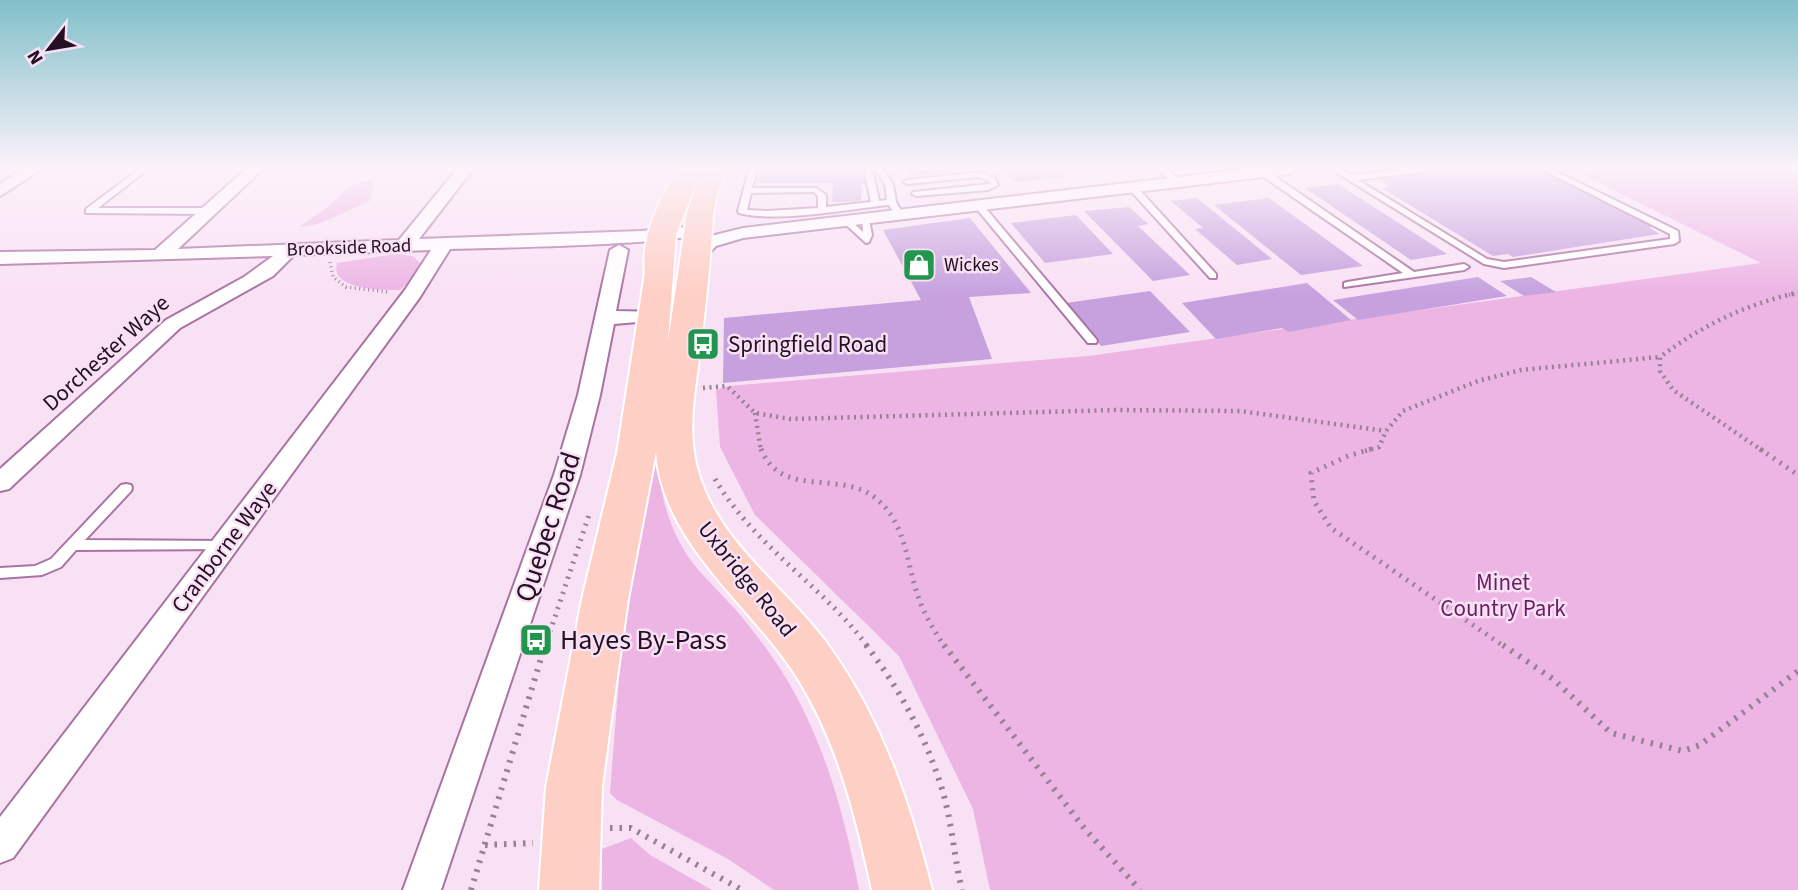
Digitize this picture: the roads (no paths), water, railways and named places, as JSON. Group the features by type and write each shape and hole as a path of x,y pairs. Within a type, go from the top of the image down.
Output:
{"main road":[{"name":"Uxbridge Road","path":"569,890 574,787 582,729 605,599 636,453 670,211"},
{"name":"Uxbridge Road","path":"695,211 663,272 678,472 698,519 723,554 793,635 844,713 869,771 890,837 902,890"}],"street":[{"path":"160,255 209,211"},
{"path":"405,245 432,211"},
{"path":"663,272 709,242 801,219 847,222 865,220 892,211"},
{"path":"663,272 743,233"},
{"name":"Brookside Road","path":"0,258 444,244 663,272"},
{"name":"Cranborne Waye","path":"0,846 413,293 444,244"},
{"name":"Dorchester Waye","path":"0,483 173,324 214,298 264,273 289,250"},
{"name":"Quebec Road","path":"422,890 567,475 586,407 663,272 619,250"},
{"path":"0,273 22,257"}],"lane":[{"path":"91,211 89,212 209,211"},
{"path":"743,211 743,213 801,219 819,211"},
{"path":"983,211 1091,341"},
{"path":"1153,211 1213,276"},
{"path":"1318,211 1412,275"},
{"path":"1403,211 1484,261 1504,265 1674,241 1675,233 1629,211"},
{"path":"1346,285 1464,267"},
{"path":"0,573 43,570 56,563 126,488"},
{"path":"74,544 226,546"}],"place":[{"name":"Wickes","path":"919,265"},
{"name":"Springfield Road","path":"703,344"},
{"name":"Hayes By-Pass","path":"536,640"}],"park label":[{"name":"Minet Country Park","path":"1503,595"}]}
